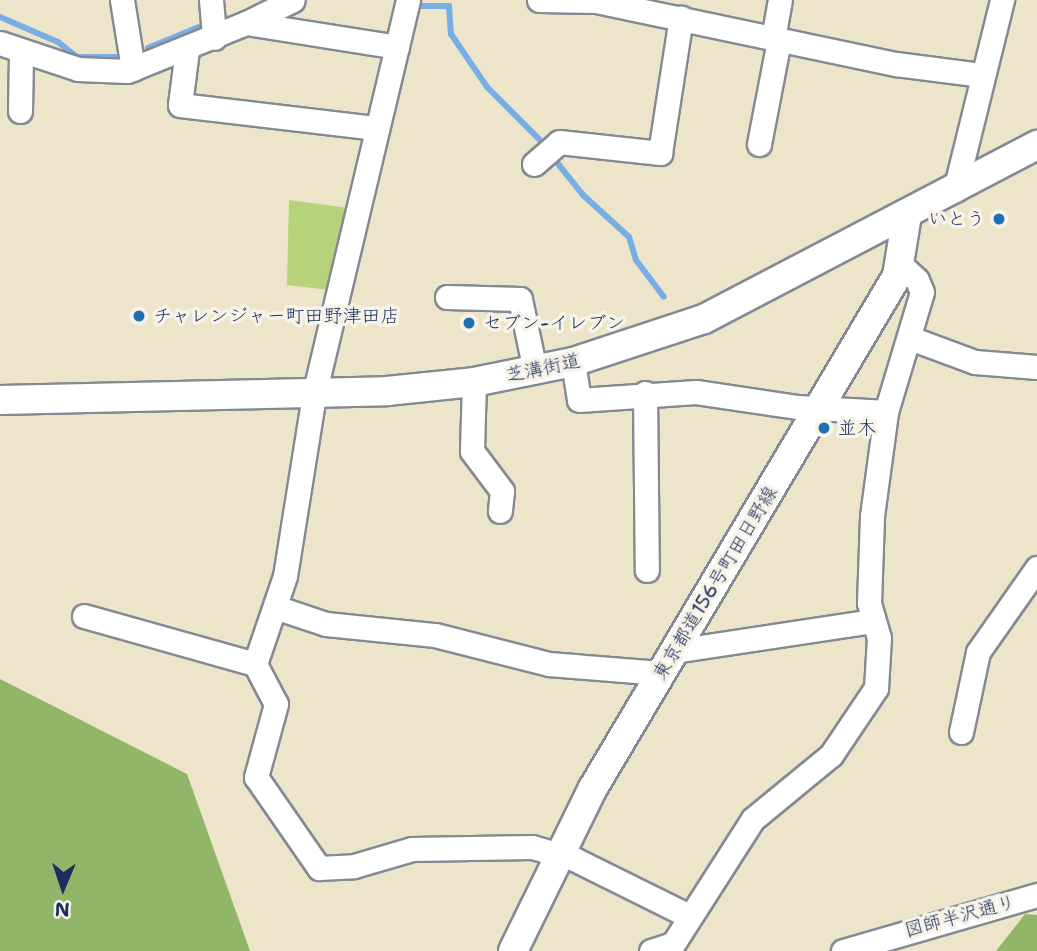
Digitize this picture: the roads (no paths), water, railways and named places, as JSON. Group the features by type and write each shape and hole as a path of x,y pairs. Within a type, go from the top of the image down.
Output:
{"main road":[{"name":"芝溝街道","path":"0,400 314,395 474,382 573,362 704,319 1037,145"},
{"name":"東京都道156号町田日野線","path":"513,951 558,853 901,265 907,215"}],"street":[{"path":"122,0 133,69"},
{"path":"211,0 214,38"},
{"path":"20,111 10,47 78,69 133,69 187,50 293,0"},
{"path":"408,0 314,395 285,576 256,664 276,704 256,777 319,868 354,866 412,849 532,847 558,853 689,916"},
{"path":"538,0 596,1 672,11 776,40 982,75"},
{"path":"760,144 780,0"},
{"path":"955,190 1002,0"},
{"path":"534,164 559,142 660,153 672,11"},
{"path":"246,23 397,47"},
{"path":"187,50 180,105 377,128"},
{"path":"651,951 682,947 689,916 753,819 831,755 870,701 879,673 879,638 872,621 872,516 886,412 922,292 917,279 901,265"},
{"path":"447,297 520,299 535,370"},
{"path":"910,338 975,362 1037,368"},
{"path":"573,362 579,400 645,393 696,392 886,412"},
{"path":"474,382 472,451 502,491 500,511"},
{"path":"645,393 647,570"},
{"path":"961,732 978,652 1037,568"},
{"path":"275,607 326,624 435,635 549,664 668,662 872,621"},
{"path":"84,616 256,664"},
{"name":"図師半沢通り","path":"843,951 1037,895"}],"waterway":[{"path":"417,6 449,6 451,34 487,87 539,139"},
{"path":"0,17 58,42 77,57 117,57"},
{"path":"148,48 201,26"},
{"path":"555,160 583,195 629,237 636,260 664,297"}],"place":[{"name":"いとう","path":"999,219"},
{"name":"チャレンジャー町田野津田店","path":"139,316"},
{"name":"セブン-イレブン","path":"469,323"},
{"name":"並木","path":"824,428"}]}
